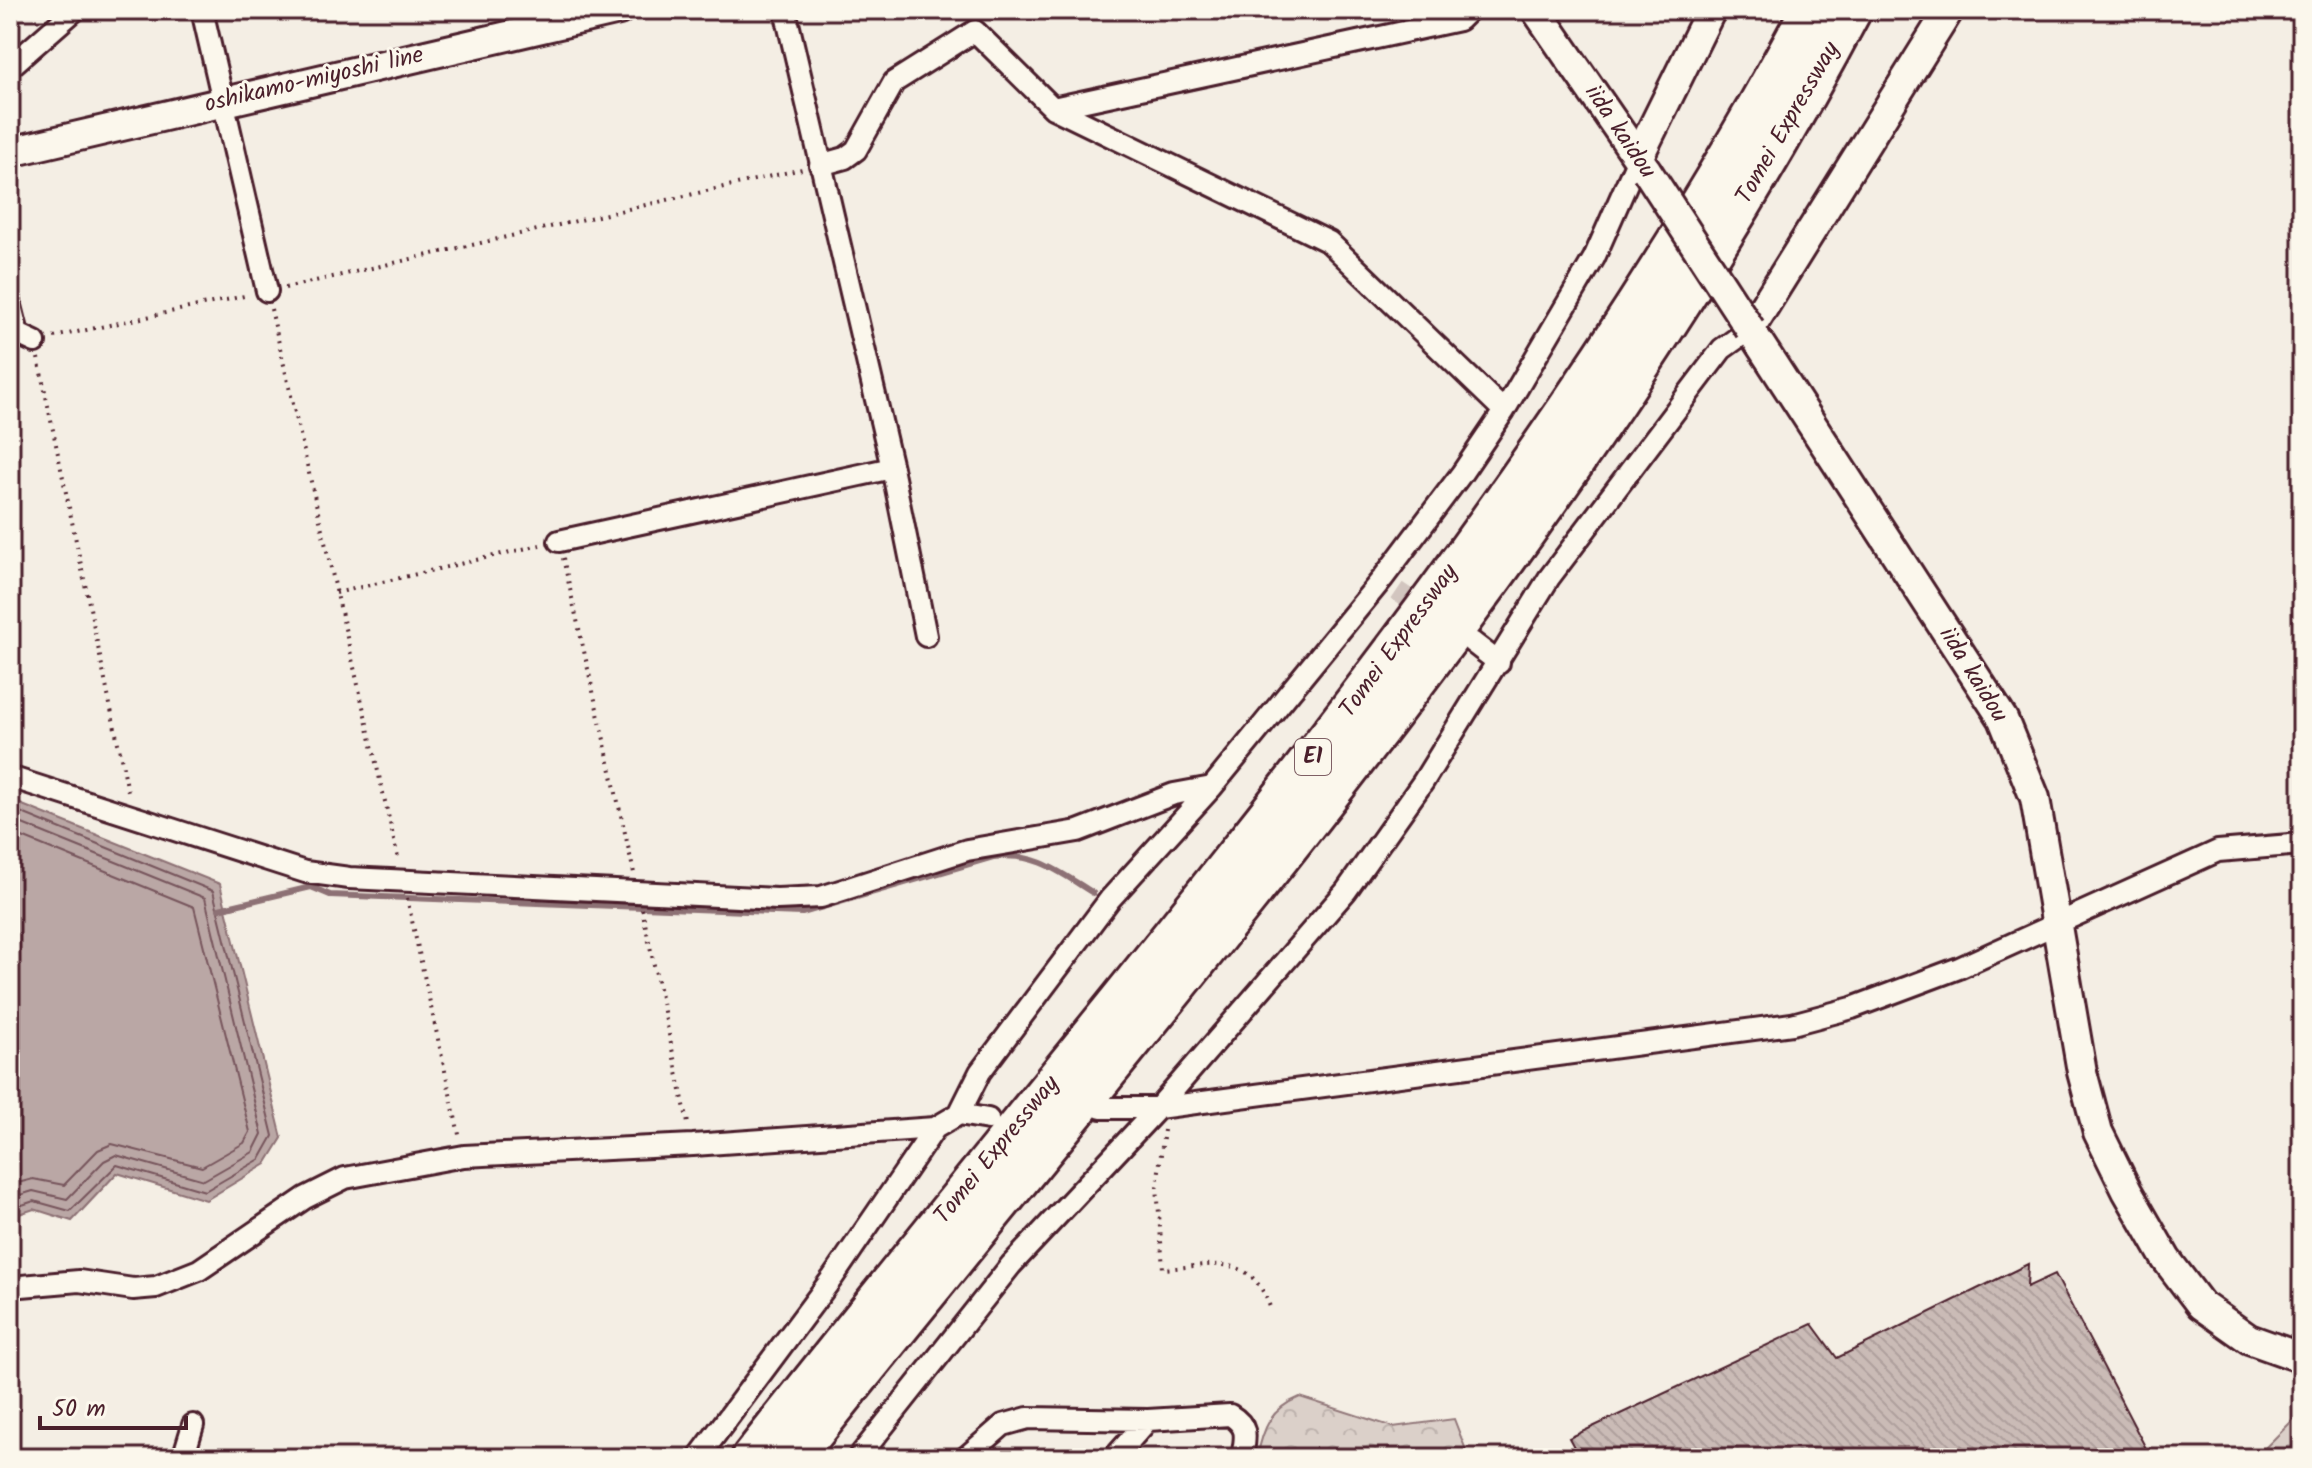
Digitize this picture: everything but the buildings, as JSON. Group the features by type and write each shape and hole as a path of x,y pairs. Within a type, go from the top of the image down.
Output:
{"highway":[{"name":"Tomei Expressway","path":"751,1458 1164,945 1411,627 1525,467 1647,286 1810,10"},
{"name":"Tomei Expressway","path":"794,1458 1325,804 1449,637 1556,489 1677,307 1765,168 1852,10"}],"main road":[{"name":"oshikamo-miyoshi line","path":"10,152 619,10"},
{"name":"iida kaidou","path":"1536,10 1643,164 2003,719 2035,798 2082,1072 2098,1132 2127,1191 2166,1259 2201,1305 2249,1339 2302,1358"},
{"path":"1643,164 1711,10"},
{"path":"1750,329 1949,10"}],"street":[{"path":"10,67 75,10"},
{"path":"202,10 267,291"},
{"path":"785,10 892,468 926,636"},
{"path":"1053,108 1459,20 1469,10"},
{"path":"820,165 845,158 856,150 894,82 975,31 1053,108 1329,242 1504,411"},
{"path":"698,1458 833,1277 935,1128 959,1114 980,1072 1110,899 1390,584 1504,411 1594,258 1643,164"},
{"path":"10,302 18,334 35,342"},
{"path":"858,1458 1011,1265 1158,1108 1346,891 1423,782 1559,565 1722,349 1750,329"},
{"path":"559,541 892,468"},
{"path":"1472,642 1499,663"},
{"path":"10,777 305,872 777,899 821,897 967,850 1078,831 1174,794 1212,787"},
{"path":"1101,1108 1158,1108 1792,1024 1852,1008 1919,983 2059,925 2218,851 2302,844"},
{"path":"959,1114 988,1119"},
{"path":"10,1287 79,1281 133,1289 156,1287 199,1270 305,1198 345,1178 464,1156 693,1145 935,1128"},
{"path":"965,1458 1003,1425 1028,1418 1148,1420 1230,1415 1242,1422 1246,1432 1242,1458"},
{"path":"1114,1458 1148,1420"},
{"path":"183,1458 193,1425"}],"path":[{"path":"133,816 35,342 820,165"},
{"path":"267,291 464,1156"},
{"path":"336,593 559,541 693,1145"},
{"path":"1158,1108 1164,1125 1157,1186 1163,1269 1231,1264 1244,1269 1263,1287 1270,1307"}],"green space":[{"path":"1300,1397 1393,1427 1454,1419 1469,1458 1257,1458 1270,1421 1281,1407"},
{"path":"2302,1411 2302,1458 2255,1458"}],"water":[{"path":"10,800 220,884 282,1138 266,1164 206,1200 117,1173 72,1221 34,1209 10,1217"}],"waterway":[{"path":"219,909 311,887 330,895 802,913 993,857 1008,856 1046,865 1093,893"}],"tunnel":[{"path":"1397,591 1430,613"}]}
